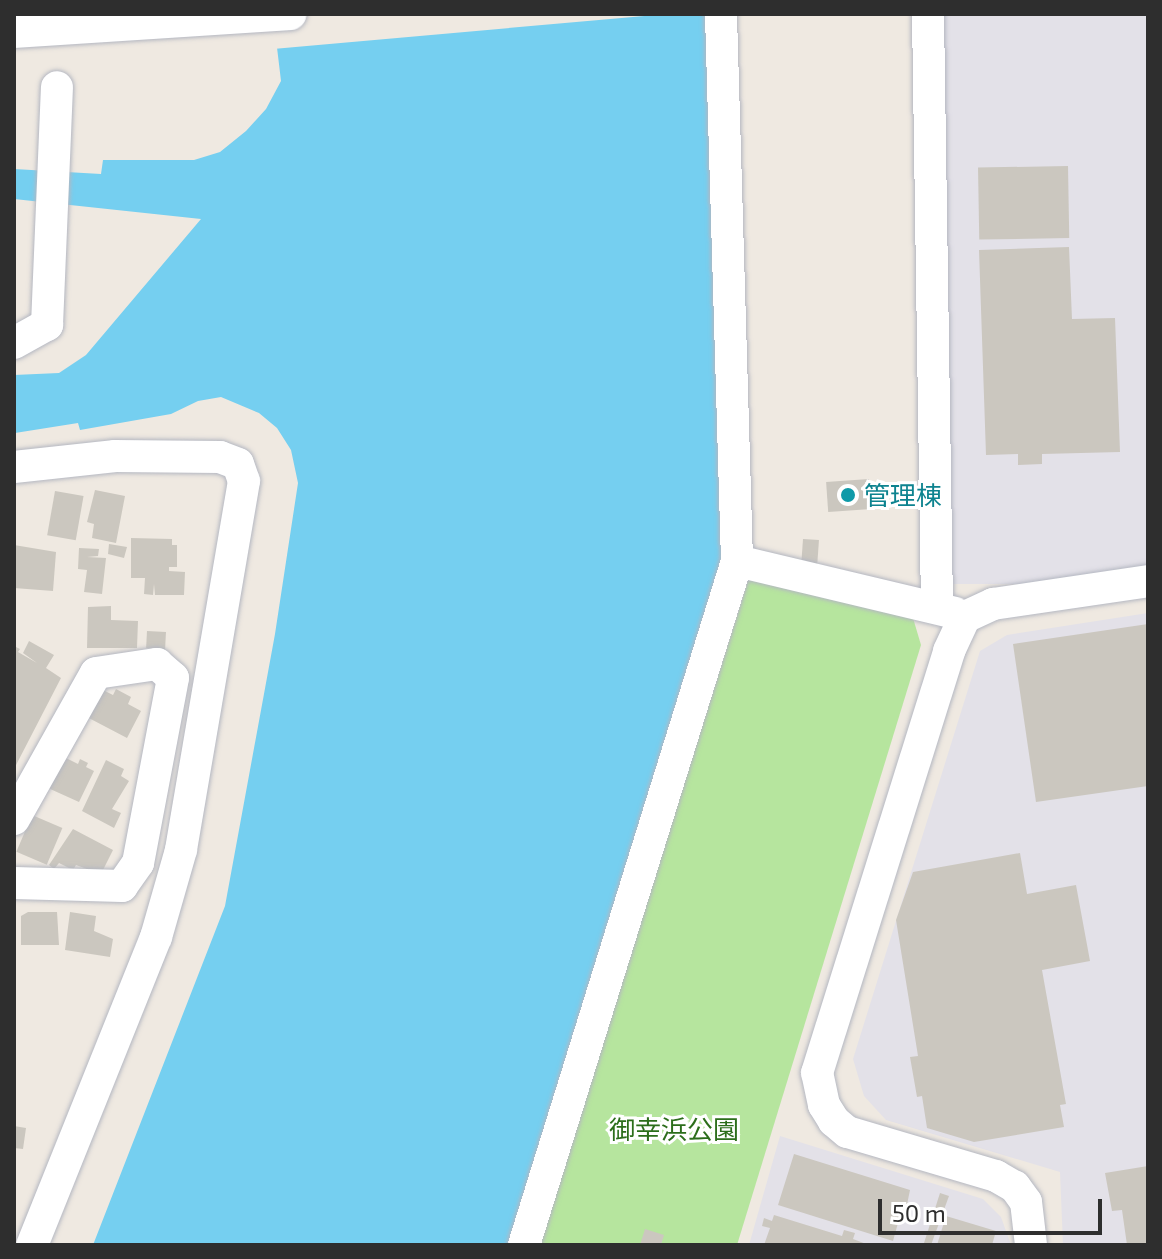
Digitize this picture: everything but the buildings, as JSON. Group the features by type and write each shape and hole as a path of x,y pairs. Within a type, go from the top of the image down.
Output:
{"street":[{"path":"14,32 290,14"},
{"path":"524,1245 737,561 721,14"},
{"path":"928,14 951,612 949,651 817,1073 824,1105 834,1121 847,1132 996,1176 1015,1187 1026,1202 1031,1245"},
{"path":"14,343 47,325 57,87"},
{"path":"14,467 115,456 220,457 238,464 244,481 181,850 156,937 32,1245"},
{"path":"737,561 951,612 1148,581"},
{"path":"14,819 96,673 157,664 173,678 138,863 122,886 14,883"}],"shaded area":[{"path":"938,14 1148,14 1148,584 938,584"},
{"path":"1148,613 1148,1245 1063,1245 1060,1172 886,1120 864,1096 853,1059 980,651 1007,635"},
{"path":"780,1136 983,1199 1001,1217 1011,1245 749,1245"}],"green space":[{"name":"御幸浜公園","path":"749,578 913,618 921,645 737,1245 539,1245"}],"water":[{"path":"273,14 710,14 725,554 510,1245 93,1245 225,906 275,634 298,483 291,450 277,428 259,413 221,397 198,401 171,414 80,430 78,423 15,433 14,447 14,375 59,373 86,355 201,219 14,199 14,169 101,174 103,160 194,160 220,152 246,131 266,109 281,81"}],"pier":[{"path":"269,14 667,14 273,49"}],"place":[{"name":"管理棟","path":"848,495"}]}
